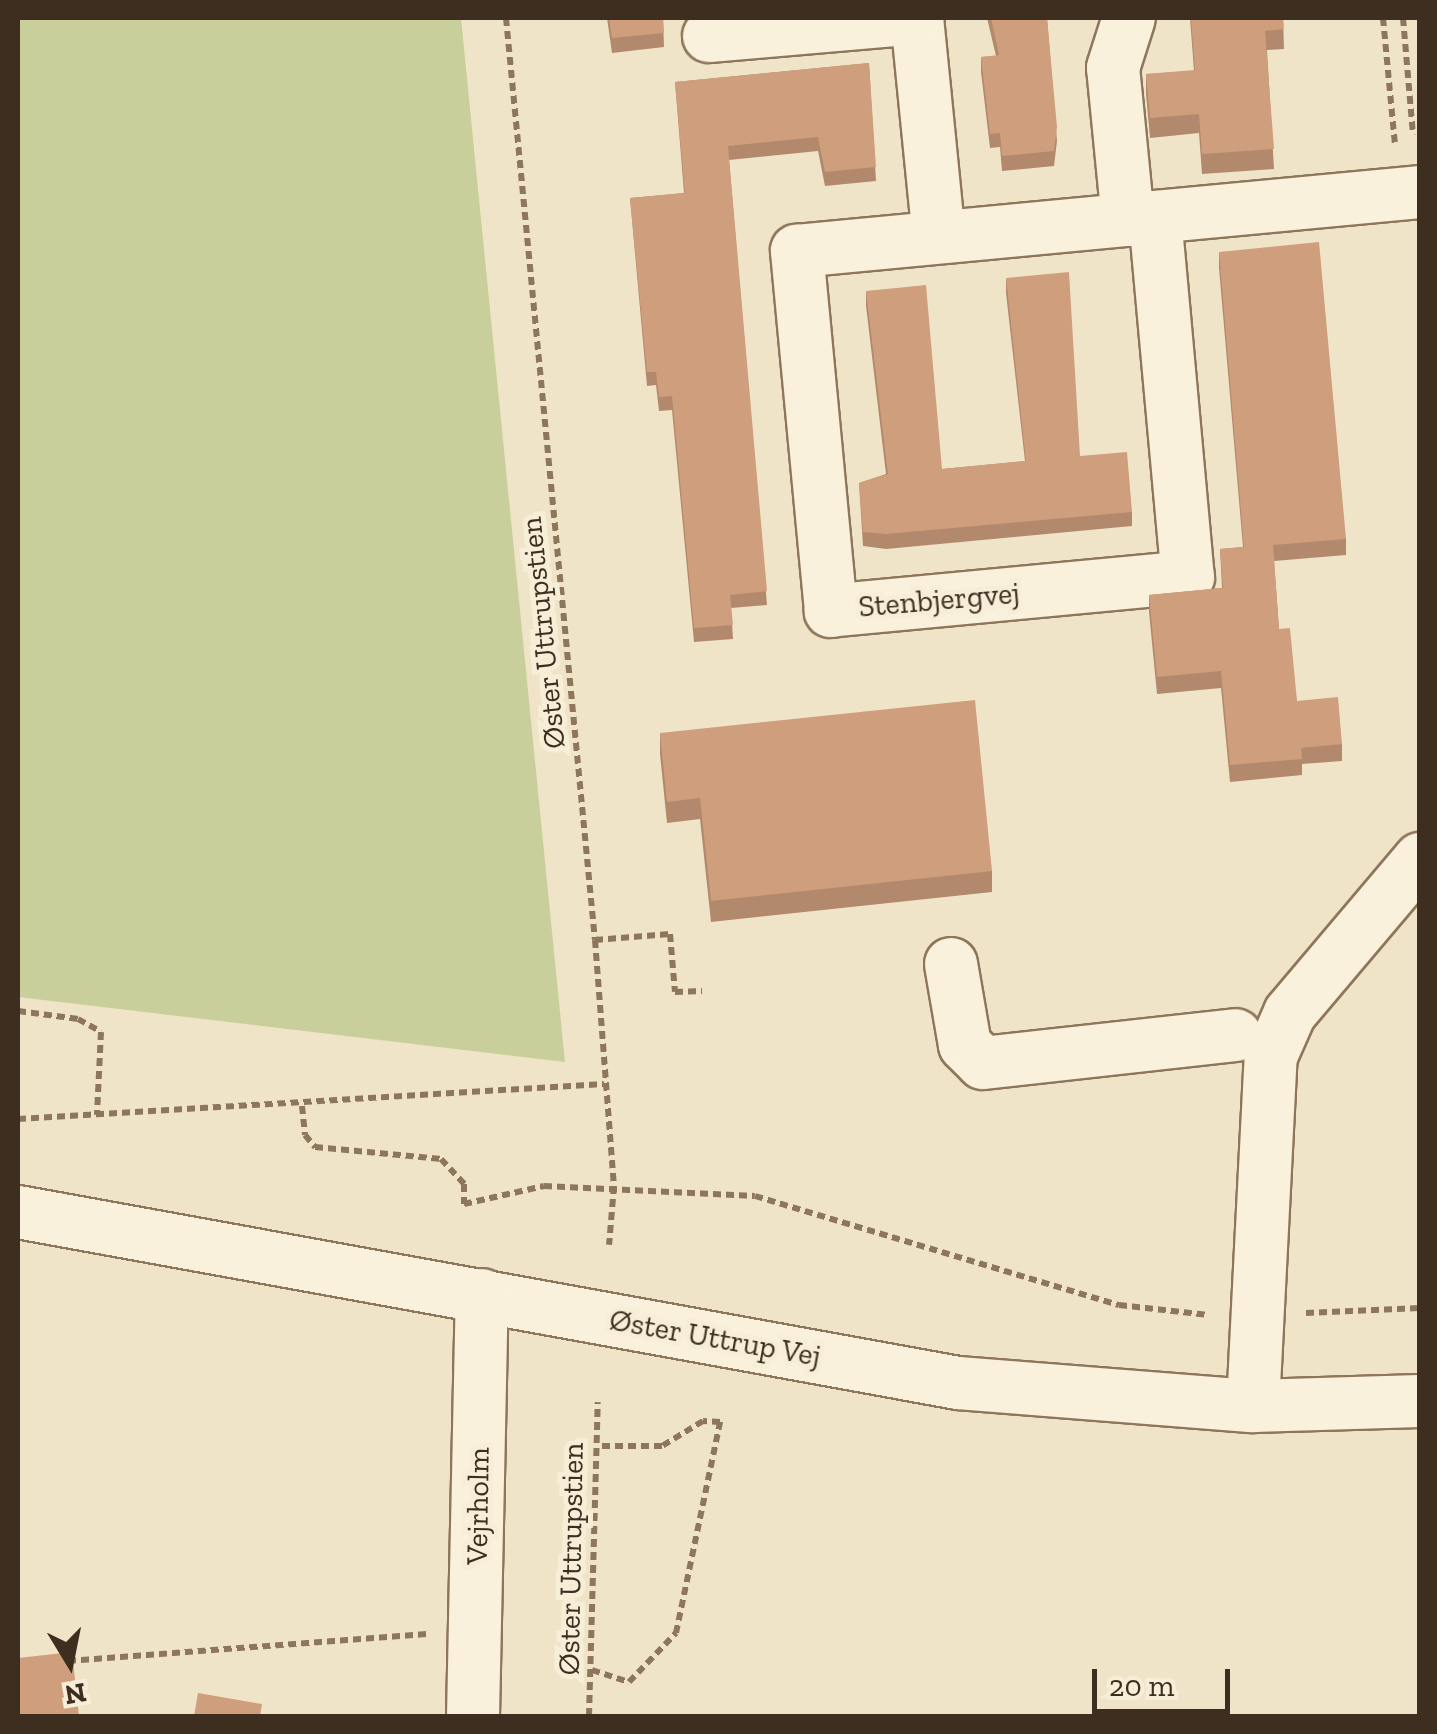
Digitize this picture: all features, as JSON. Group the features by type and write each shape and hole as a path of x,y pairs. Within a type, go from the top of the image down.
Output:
{"street":[{"path":"709,36 917,18 938,237"},
{"name":"Stenbjergvej","path":"1129,18 1113,68 1142,218 1188,577 830,610 797,250 1142,218 1408,174"},
{"path":"1254,1406 1262,1315 1272,1056 1290,1013 1420,859"},
{"path":"951,964 965,1045 983,1062 1235,1035"},
{"name":"Øster Uttrup Vej","path":"18,1212 958,1382 1254,1406 1420,1401"},
{"name":"Vejrholm","path":"473,1716 482,1295"}],"path":[{"name":"Øster Uttrupstien","path":"506,18 595,940 614,1186 609,1245"},
{"path":"1384,18 1408,174"},
{"path":"1403,18 1413,135"},
{"path":"595,940 670,934 675,992 702,990"},
{"path":"18,1010 78,1020 100,1032 97,1115"},
{"path":"18,1119 302,1106 604,1084"},
{"path":"302,1106 305,1135 315,1147 441,1159 464,1184 464,1204 544,1186 614,1186 756,1196 1119,1305 1172,1316 1420,1308"},
{"name":"Øster Uttrupstien","path":"589,1716 598,1402"},
{"path":"592,1670 630,1682 676,1633 720,1422 703,1421 662,1446 597,1446"},
{"path":"57,1662 476,1631"}],"green space":[{"path":"18,18 461,18 565,1062 18,997"}],"building":[{"path":"609,18 663,18 664,33 612,38"},
{"path":"991,18 1047,18 1057,127 1054,151 1002,156 1000,133 990,134 981,57 999,55"},
{"path":"1191,18 1283,18 1284,29 1265,31 1274,149 1202,154 1199,114 1150,118 1146,74 1195,70"},
{"path":"869,63 876,167 825,172 818,137 728,146 767,591 730,595 733,625 694,628 672,396 659,397 656,372 647,372 630,198 685,193 675,82"},
{"path":"1319,242 1346,539 1273,545 1279,629 1290,628 1297,701 1338,697 1342,744 1301,748 1302,759 1230,765 1221,671 1157,677 1149,595 1223,588 1220,549 1244,547 1219,252"},
{"path":"1069,272 1080,456 1127,452 1132,512 886,534 863,532 859,483 888,474 866,291 926,285 942,469 1026,461 1006,278"},
{"path":"975,700 992,871 711,901 700,798 667,802 660,733"},
{"path":"72,1652 79,1716 18,1716 18,1658"},
{"path":"198,1693 262,1704 260,1716 194,1716"}]}
